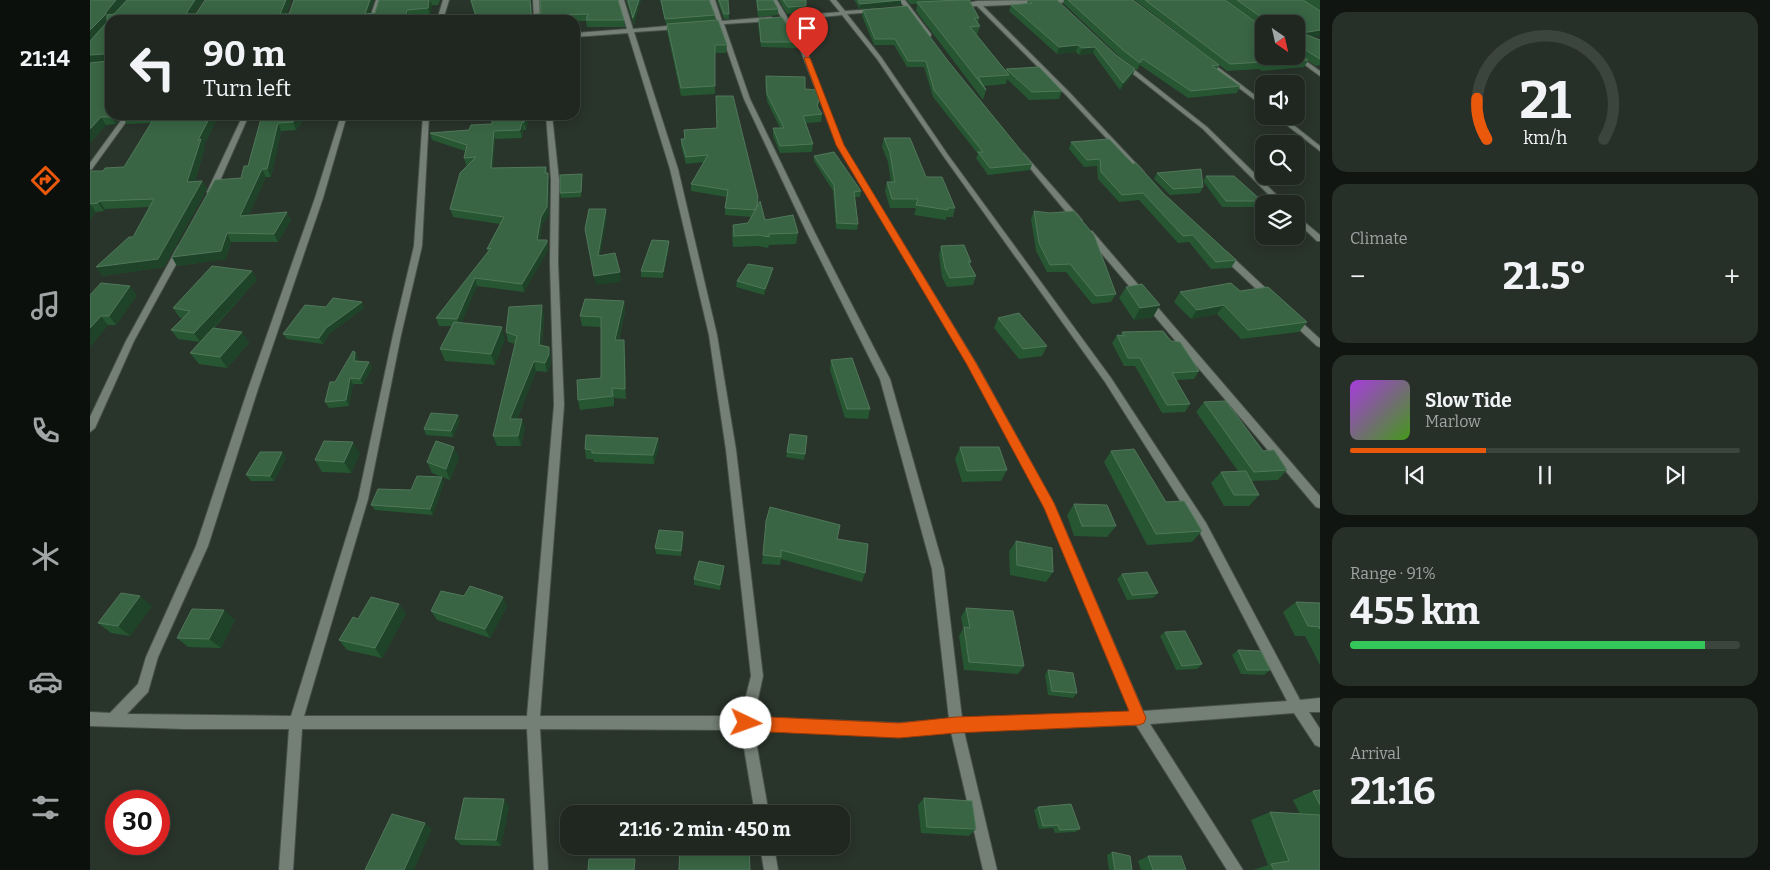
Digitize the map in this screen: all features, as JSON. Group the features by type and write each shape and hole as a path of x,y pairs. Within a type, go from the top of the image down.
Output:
{"street":[{"path":"374,15 379,0"},
{"path":"442,15 446,0"},
{"path":"536,0 537,15"},
{"path":"621,0 674,169 713,335 731,450 757,676 746,723 760,805"},
{"path":"712,0 747,99 811,233 885,379 938,570 956,725 990,870"},
{"path":"774,0 807,58 840,145 971,363 1050,507 1139,718 1236,870"},
{"path":"833,0 879,58 946,156 1108,380 1202,526 1297,707 1320,740"},
{"path":"902,0 934,44"},
{"path":"1054,0 1061,7"},
{"path":"948,6 976,2 1075,0"},
{"path":"976,2 1068,94 1146,178"},
{"path":"899,9 919,7"},
{"path":"702,24 786,19 880,10"},
{"path":"580,35 686,26"},
{"path":"1117,59 1205,128 1273,195"},
{"path":"1204,59 1255,99"},
{"path":"1305,63 1320,74"},
{"path":"90,168 124,120"},
{"path":"208,198 244,120"},
{"path":"112,720 143,688 152,657 202,546 253,389 320,198 343,120"},
{"path":"286,870 296,722 363,498 397,335 418,246 426,120"},
{"path":"541,870 533,723 559,405 554,263 555,180 549,120"},
{"path":"1290,125 1320,148"},
{"path":"1019,151 1320,504"},
{"path":"1305,225 1320,239"},
{"path":"90,428 130,341 185,241"},
{"path":"1215,245 1278,304"},
{"path":"1285,311 1320,344"},
{"path":"90,719 296,722 746,723 899,730 956,725 1139,718 1320,705"},
{"path":"768,855 771,870"}],"building":[{"path":"90,0 116,0 106,14 90,30"},
{"path":"127,0 195,0 187,14 196,14 205,0 286,0 280,14 289,14 294,0 370,0 365,14 375,13 379,0 429,0 428,8 407,10 406,15 107,15 114,14"},
{"path":"471,0 530,0 531,13 533,15 476,15"},
{"path":"540,0 618,0 624,20 586,20 588,14 533,15 541,13"},
{"path":"628,0 639,0 633,18"},
{"path":"661,0 709,0 715,15 665,19"},
{"path":"719,0 728,0 729,14 724,14"},
{"path":"757,0 773,0 778,9 758,10"},
{"path":"783,0 806,0 806,6 788,7"},
{"path":"858,0 901,0 860,4"},
{"path":"969,0 979,18 974,18 980,26 970,27 1009,75 978,77 986,90 917,2"},
{"path":"1028,0 1057,0 1116,55 1135,69 1123,83 1095,47 1082,48 1078,45 1059,47 1011,5 1032,3"},
{"path":"1068,0 1133,0 1219,65 1212,66 1240,86 1191,91 1143,59 1140,63"},
{"path":"1145,0 1225,0 1255,22 1255,62 1230,64"},
{"path":"1237,0 1303,0 1320,11 1320,30 1305,32 1305,15 1258,15"},
{"path":"907,6 948,61 1032,164 990,168 978,152 983,152 934,90 926,61 908,61 895,39 875,39 863,10"},
{"path":"806,15 805,38 792,16"},
{"path":"782,17 797,42 761,42 759,19"},
{"path":"718,20 727,45 715,45 715,86 681,88 667,24"},
{"path":"105,24 105,54 90,55 90,41"},
{"path":"1305,34 1320,40 1320,59 1305,50"},
{"path":"105,61 105,117 101,117 90,129 90,63"},
{"path":"1039,67 1062,91 1032,92 1006,69"},
{"path":"766,76 805,77 805,89 818,90 820,97 817,106 822,114 803,116 813,144 780,146 773,128 784,128 767,94"},
{"path":"716,96 733,96 758,197 755,210 725,208 728,190 691,184 708,155 686,157 681,139 685,139 684,130 717,128"},
{"path":"153,120 208,120 198,140 201,139 187,182 202,181 158,259 96,267 129,237 133,237 154,199 99,201 98,203 90,204 90,171 103,171 105,168 124,167"},
{"path":"261,120 294,120 293,122 278,123 267,169 262,169 240,216 287,212 274,234 227,233 221,251 172,257 215,180 241,178 244,166 248,166"},
{"path":"492,120 525,120 522,122 520,130 494,131 491,168 546,167 545,173 548,173 547,207 541,217 537,240 547,240 547,242 522,284 475,278 457,319 436,318 491,248 487,249 504,217 450,209 460,173 476,157 464,158 467,145 430,133 469,130 471,125 492,124"},
{"path":"884,138 910,138 926,177 942,177 955,208 948,208 948,210 916,205 918,199 892,199 887,182 895,182 890,153"},
{"path":"1109,139 1133,164 1136,163 1164,194 1236,260 1216,262 1193,235 1183,236 1143,193 1122,195 1101,172 1100,159 1087,160 1071,142"},
{"path":"834,152 861,191 854,192 858,224 837,223 834,185 814,156"},
{"path":"1201,169 1203,187 1173,189 1157,173"},
{"path":"582,174 581,192 560,193 560,175"},
{"path":"1206,176 1234,176 1255,195 1255,201 1226,201"},
{"path":"760,201 765,220 793,215 798,233 769,234 769,237 759,235 734,236 733,225 748,223"},
{"path":"589,209 606,209 598,256 615,253 620,272 594,276 585,229"},
{"path":"1034,211 1050,213 1074,211 1094,235 1116,294 1096,296 1070,264 1050,265 1039,243"},
{"path":"652,240 669,241 663,272 641,271"},
{"path":"964,245 971,262 968,262 976,276 950,278 945,268 941,246"},
{"path":"748,264 773,268 765,289 737,281"},
{"path":"212,266 252,271 194,333 171,330 190,311 173,308"},
{"path":"101,283 130,286 109,316 101,316 90,328 90,295"},
{"path":"1231,283 1240,291 1268,287 1307,322 1248,330 1224,305 1197,310 1180,292"},
{"path":"1142,284 1160,305 1140,308 1126,287"},
{"path":"333,298 362,302 326,328 319,338 283,334 305,305 326,307"},
{"path":"585,299 624,301 615,340 624,340 625,389 612,388 613,396 578,400 577,380 601,378 601,317 580,316"},
{"path":"542,305 539,345 549,347 549,354 545,363 534,361 510,419 522,419 518,436 493,436 517,336 506,332 509,307"},
{"path":"1019,313 1047,346 1023,349 998,318"},
{"path":"454,322 502,327 491,354 440,349"},
{"path":"213,328 242,332 220,357 190,353"},
{"path":"1163,331 1171,341 1180,342 1199,371 1172,373 1190,404 1167,405 1140,358 1128,358 1117,335 1125,336 1122,332"},
{"path":"353,351 355,352 354,361 369,362 360,379 350,378 346,400 325,402 330,382 335,382"},
{"path":"852,358 870,409 847,409 831,360"},
{"path":"1226,401 1263,451 1274,450 1287,470 1254,472 1204,402"},
{"path":"431,413 458,415 451,431 424,429"},
{"path":"790,434 807,436 805,454 787,452"},
{"path":"586,435 658,438 653,455 592,453 592,450 585,449"},
{"path":"324,441 353,442 344,462 315,460"},
{"path":"436,441 454,447 446,469 427,462"},
{"path":"960,447 999,447 1007,470 967,471"},
{"path":"1134,449 1166,502 1184,501 1202,531 1156,534 1111,451"},
{"path":"260,452 282,452 270,476 246,475"},
{"path":"1246,471 1259,495 1234,495 1221,472"},
{"path":"417,476 442,477 430,509 371,505 378,489 411,490"},
{"path":"1074,504 1107,505 1116,526 1082,526"},
{"path":"770,507 840,525 837,539 868,544 865,573 781,550 781,557 763,555 766,521"},
{"path":"659,530 683,532 681,551 655,548"},
{"path":"1016,541 1052,548 1053,572 1017,565"},
{"path":"699,561 724,566 720,585 694,579"},
{"path":"1147,572 1158,593 1132,595 1122,574"},
{"path":"470,586 503,597 485,629 431,611 441,591 464,596"},
{"path":"121,593 140,596 118,626 98,623"},
{"path":"371,597 399,604 375,648 339,640 353,617 358,619"},
{"path":"1296,602 1320,603 1320,629 1319,627 1308,626"},
{"path":"966,608 1013,611 1024,666 969,662 964,627 970,628"},
{"path":"192,609 224,610 209,639 177,638"},
{"path":"1185,631 1202,664 1182,666 1165,632"},
{"path":"1238,650 1261,651 1270,670 1247,670"},
{"path":"1048,670 1073,673 1077,693 1052,691"},
{"path":"1320,790 1320,805 1313,791"},
{"path":"464,798 504,799 496,840 455,839"},
{"path":"924,798 972,801 976,829 927,827"},
{"path":"1071,804 1080,829 1060,830 1058,825 1043,826 1038,807"},
{"path":"1270,812 1320,815 1320,870 1274,870 1271,864 1289,861"},
{"path":"392,814 425,823 404,870 365,870"},
{"path":"1112,852 1130,856 1132,870 1115,870"},
{"path":"680,855 749,855 750,870 679,870"},
{"path":"1148,856 1181,856 1186,870 1153,870"},
{"path":"589,859 635,859 634,870 588,870"}],"route":[{"path":"746,723 899,730 956,725 1139,718 1050,507 971,363 840,145 807,58"}]}
